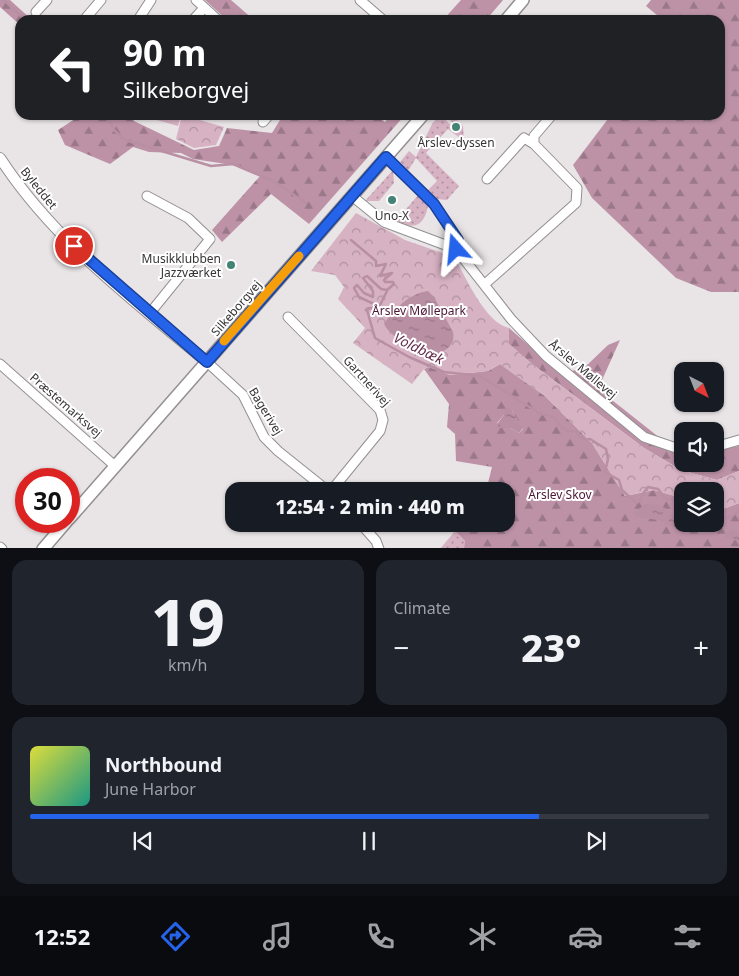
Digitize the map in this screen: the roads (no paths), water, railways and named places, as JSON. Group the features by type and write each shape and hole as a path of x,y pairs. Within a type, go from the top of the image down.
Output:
{"main road":[{"path":"510,15 524,0"},
{"name":"Silkeborgvej","path":"80,506 419,120"},
{"name":"Silkeborgvej","path":"43,548 56,533"}],"street":[{"path":"36,12 47,0"},
{"path":"88,15 101,0"},
{"path":"141,15 151,0"},
{"path":"196,0 212,15"},
{"path":"360,0 377,15"},
{"path":"198,15 204,8"},
{"path":"534,144 534,136 548,120"},
{"path":"485,284 576,204 577,188 534,144 524,138 487,178"},
{"name":"Årslev Møllevej","path":"386,157 434,204 458,240 456,249"},
{"name":"Byleddet","path":"0,158 36,205 77,250 207,362"},
{"path":"147,196 188,218 210,239 150,313"},
{"name":"Årslev Møllevej","path":"352,196 384,222 456,249 511,319 534,344 644,437 674,447"},
{"name":"Gartnerivej","path":"288,317 370,399 382,415 383,426 380,431 338,482"},
{"name":"Bagerivej","path":"207,362 243,395 264,437 278,451 318,482"},
{"name":"Præstemarksvej","path":"0,364 115,466"},
{"path":"724,444 739,440"},
{"path":"368,532 376,541 378,548"}],"water":[{"path":"428,291 434,297 453,332 453,340 450,345 439,354 401,340 394,336 384,324 403,303 415,295"},
{"path":"510,408 523,428 519,433 510,428 499,428 497,424 504,415 504,409"},
{"path":"647,504 659,505 674,517 674,528 658,520 636,517 633,512"},
{"path":"731,529 739,534 739,541 725,538 724,534"}],"waterway":[{"name":"Voldbæk","path":"4,0 20,15"},
{"name":"Voldbæk","path":"109,120 115,131 125,140 211,166 233,164 275,182 306,203"},
{"name":"Voldbæk","path":"351,240 376,261 376,266 386,264 380,276 392,273 384,280 394,284 387,290 381,289 367,276 363,278 373,291 373,297 364,293 357,285 354,288 359,297 374,304 373,307 367,310 375,338 409,357 444,372 480,376 539,413 555,418 561,427 566,430 576,431 584,440 590,439 606,449 608,459 605,472 619,480 622,490 636,503 640,501 648,487 658,489 666,499 674,500"},
{"path":"374,307 380,305 387,291"},
{"name":"Voldbæk","path":"724,518 728,518 739,511"}],"place":[{"name":"Årslev-dyssen","path":"456,127"},
{"name":"Uno-X","path":"392,200"},
{"name":"Musikklubben Jazzværket","path":"231,265"}],"park label":[{"name":"Årslev Møllepark","path":"419,310"},
{"name":"Årslev Skov","path":"560,494"}]}
